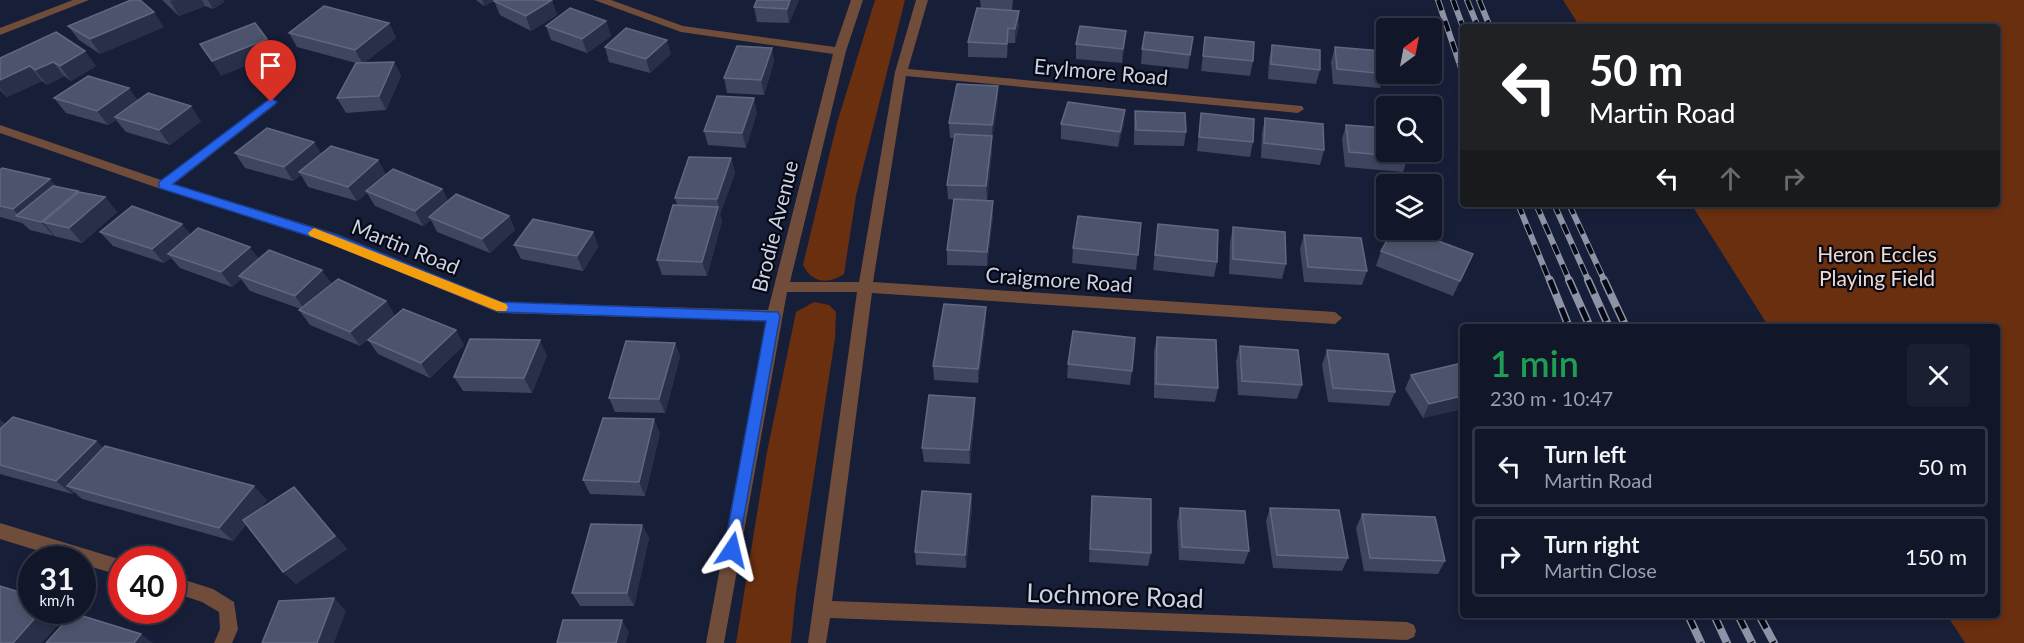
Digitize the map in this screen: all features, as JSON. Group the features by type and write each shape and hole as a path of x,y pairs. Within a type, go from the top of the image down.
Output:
{"street":[{"path":"0,32 83,0"},
{"path":"600,0 681,29 840,51"},
{"name":"Brodie Avenue","path":"715,643 774,316 840,51 857,0"},
{"path":"817,643 865,287 901,72 921,0"},
{"name":"Erylmore Road","path":"901,72 1298,109"},
{"path":"163,185 271,102"},
{"name":"Martin Road","path":"0,129 163,185 332,238 500,307 774,316"},
{"name":"Craigmore Road","path":"781,287 865,287 1335,318"},
{"path":"0,531 108,564"},
{"path":"186,588 207,595 228,608 230,629 223,643"},
{"name":"Lochmore Road","path":"820,609 1407,632"}],"green space":[{"path":"875,0 905,0 856,196 844,274 826,281 811,276 803,265 837,123"},
{"name":"Heron Eccles Playing Field","path":"1563,0 2024,0 2024,643 1965,643 1949,618 2000,618 2000,324 1767,324 1693,207 2000,207 2000,24 1578,24"},
{"path":"814,302 829,305 836,312 835,338 796,593 791,643 736,643 767,452 796,312"}],"building":[{"path":"131,0 140,0 154,12 90,39 68,26"},
{"path":"552,0 526,16 494,1"},
{"path":"757,0 790,0 787,9 754,7"},
{"path":"324,6 389,23 355,50 289,33"},
{"path":"570,8 606,21 582,39 546,26"},
{"path":"977,8 1019,11 1015,29 1008,28 1007,44 968,42"},
{"path":"255,23 267,39 212,61 200,44"},
{"path":"1080,26 1126,31 1123,49 1076,44"},
{"path":"626,28 667,40 646,59 605,47"},
{"path":"56,32 85,51 60,66 53,62 35,70 30,66 0,80 0,58"},
{"path":"1145,32 1193,37 1190,55 1142,49"},
{"path":"1205,37 1254,42 1253,61 1203,56"},
{"path":"1272,45 1320,50 1320,70 1271,64"},
{"path":"737,46 772,48 761,80 724,78"},
{"path":"1335,47 1376,50 1376,73 1337,69"},
{"path":"394,62 379,96 337,98 356,63"},
{"path":"88,76 129,88 97,111 54,98"},
{"path":"957,84 998,86 992,125 949,123"},
{"path":"148,93 191,106 159,130 115,117"},
{"path":"717,96 754,98 742,133 704,131"},
{"path":"1068,102 1125,110 1120,132 1061,124"},
{"path":"1135,111 1185,113 1186,132 1136,130"},
{"path":"1201,113 1254,119 1253,142 1199,137"},
{"path":"1265,118 1323,124 1324,150 1264,143"},
{"path":"1346,125 1376,127 1376,154 1349,152"},
{"path":"267,128 314,142 284,167 235,153"},
{"path":"955,134 992,136 986,186 947,185"},
{"path":"331,146 378,160 348,187 299,172"},
{"path":"689,157 731,158 717,199 675,198"},
{"path":"2,168 50,179 13,209 0,206 0,170"},
{"path":"393,169 442,189 415,211 366,191"},
{"path":"53,186 78,191 41,222 16,216"},
{"path":"79,192 105,197 69,228 43,222"},
{"path":"456,194 509,216 482,239 429,217"},
{"path":"954,199 993,201 987,252 947,250"},
{"path":"673,205 718,207 702,262 657,260"},
{"path":"132,206 182,224 152,249 100,232"},
{"path":"1078,216 1141,223 1138,255 1073,248"},
{"path":"533,219 593,232 577,256 514,245"},
{"path":"1158,224 1218,230 1217,262 1155,255"},
{"path":"1233,227 1285,232 1286,264 1233,259"},
{"path":"198,228 250,247 221,272 168,254"},
{"path":"1304,235 1361,238 1367,271 1308,267"},
{"path":"1387,240 1436,240 1473,254 1460,281 1381,251"},
{"path":"269,250 322,270 295,296 239,276"},
{"path":"338,279 386,301 350,332 299,310"},
{"path":"944,304 986,307 978,369 933,366"},
{"path":"403,309 456,330 421,363 368,340"},
{"path":"1073,331 1135,338 1132,371 1068,364"},
{"path":"1157,337 1216,340 1218,388 1156,384"},
{"path":"470,339 540,340 524,378 454,377"},
{"path":"626,341 675,343 659,399 609,398"},
{"path":"1240,346 1298,350 1302,385 1242,381"},
{"path":"1327,350 1388,354 1395,392 1333,388"},
{"path":"1460,363 1460,396 1429,404 1411,375"},
{"path":"929,395 975,398 969,450 922,448"},
{"path":"13,417 96,441 56,481 0,465 0,429"},
{"path":"603,418 654,419 639,482 583,480"},
{"path":"105,446 254,486 219,528 67,486"},
{"path":"294,487 335,536 283,572 243,520"},
{"path":"922,491 971,494 965,555 915,552"},
{"path":"1092,496 1151,499 1151,553 1090,549"},
{"path":"1180,508 1245,511 1249,551 1182,547"},
{"path":"1270,508 1339,510 1348,558 1277,555"},
{"path":"1362,514 1435,517 1445,561 1370,558"},
{"path":"591,524 642,525 627,593 572,593"},
{"path":"0,586 18,592 18,624 30,624 13,643 0,643"},
{"path":"334,598 317,643 262,643 279,601"},
{"path":"96,620 141,634 134,643 46,643 63,624 96,624"},
{"path":"563,620 622,620 616,643 557,643"}],"railway":[{"path":"1438,0 1460,65"},
{"path":"1453,0 1462,24"},
{"path":"1467,0 1477,24"},
{"path":"1479,0 1489,24"},
{"path":"1519,207 1550,282"},
{"path":"1537,207 1570,282"},
{"path":"1555,207 1589,282"},
{"path":"1570,207 1605,282"},
{"path":"1550,280 1568,324"},
{"path":"1569,280 1589,324"},
{"path":"1588,280 1608,324"},
{"path":"1604,280 1625,324"},
{"path":"1689,618 1701,643"},
{"path":"1715,618 1727,643"},
{"path":"1740,618 1752,643"},
{"path":"1761,618 1774,643"}],"slow traffic":[{"path":"314,233 332,238 501,307"}],"route":[{"path":"271,102 163,185 332,238 500,307 774,316 732,550"}]}
